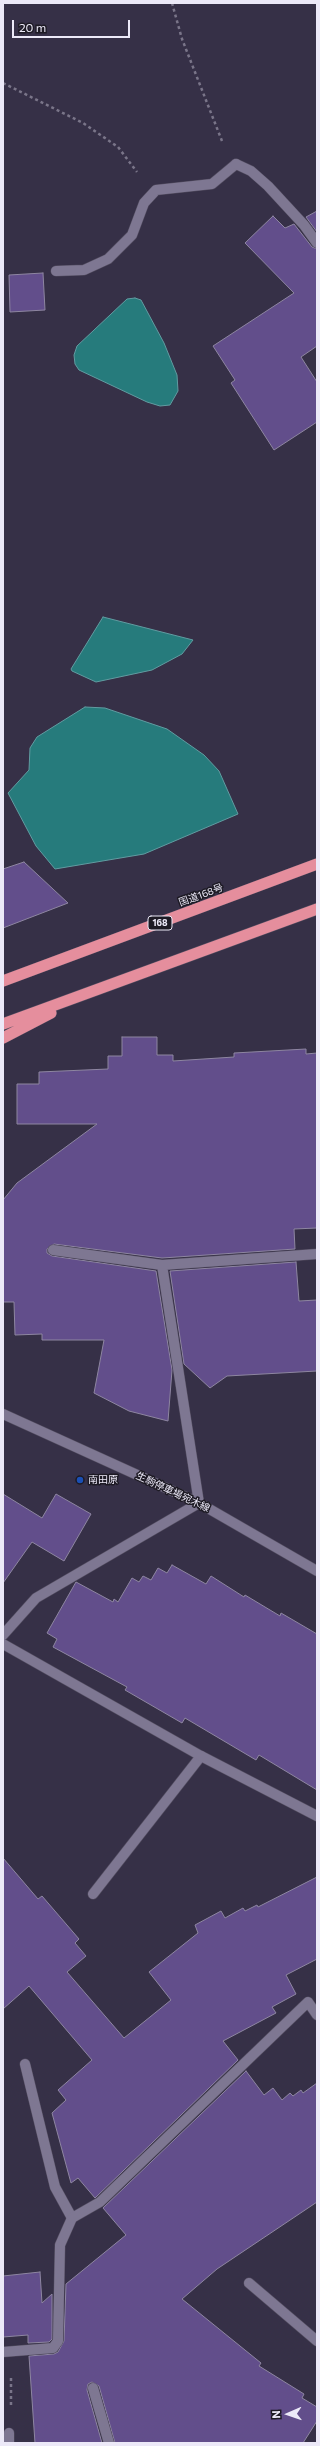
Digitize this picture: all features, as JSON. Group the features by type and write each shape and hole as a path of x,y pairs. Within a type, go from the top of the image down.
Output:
{"highway":[{"name":"国道168号","path":"3,981 317,864"},
{"path":"3,1024 317,909"},
{"path":"3,1038 87,994"}],"street":[{"path":"56,271 84,270 108,259 132,235 144,203 156,190 212,184 236,164 252,171 268,186 304,224 317,243"},
{"path":"53,1250 162,1265 317,1254"},
{"path":"3,1634 36,1598 199,1503 162,1265"},
{"name":"生駒停車場宛木線","path":"3,1414 199,1503 317,1571"},
{"path":"3,1644 201,1756 317,1816"},
{"path":"93,1894 201,1756"},
{"path":"7,2352 53,2348 58,2341 60,2245 72,2218 100,2202 308,2002 317,2015"},
{"path":"25,2064 55,2187 72,2218"},
{"path":"248,2283 317,2341"},
{"path":"94,2388 109,2443"}],"path":[{"path":"172,3 182,39 217,131 226,151 236,164"},
{"path":"3,83 83,123 118,147 140,174 144,203"},
{"path":"7,2352 9,2438"}],"shaded area":[{"path":"135,298 141,300 164,343 177,375 178,391 170,405 160,406 147,402 79,370 75,364 74,355 77,346 127,299"},
{"path":"103,617 193,640 182,654 152,670 96,682 72,671 71,669"},
{"path":"85,707 105,708 167,729 204,755 219,771 238,814 144,854 55,869 36,846 8,793 29,770 30,748 37,737"}],"building":[{"path":"317,211 317,232 306,217"},
{"path":"273,216 285,228 294,224 312,247 317,249 317,346 301,357 317,382 317,422 274,450 231,383 235,380 213,346 294,293 245,243"},
{"path":"43,273 45,310 10,312 9,275"},
{"path":"24,862 68,903 3,928 3,869"},
{"path":"122,1037 157,1037 157,1055 173,1055 173,1061 234,1057 234,1053 306,1049 306,1054 317,1053 317,1228 294,1229 295,1249 162,1258 54,1244 47,1249 47,1253 52,1256 156,1271 172,1370 168,1421 129,1411 94,1393 104,1340 42,1340 42,1334 15,1335 14,1302 3,1302 3,1200 17,1183 97,1124 17,1124 17,1084 39,1084 39,1072 108,1069 108,1056 122,1056"},
{"path":"296,1262 299,1301 317,1300 317,1371 227,1376 210,1388 184,1364 170,1271"},
{"path":"3,1494 42,1518 56,1494 91,1514 64,1561 32,1542 3,1583"},
{"path":"172,1565 206,1584 211,1576 244,1597 245,1595 280,1616 281,1613 317,1634 317,1790 259,1755 256,1760 185,1718 182,1723 125,1690 127,1687 53,1647 57,1639 47,1633 76,1582 113,1602 114,1599 118,1602 132,1578 139,1582 143,1576 151,1580 158,1568 167,1573"},
{"path":"3,1858 38,1899 42,1896 79,1939 75,1943 86,1956 67,1972 124,2038 171,2000 149,1972 198,1933 195,1925 221,1911 225,1918 243,1908 245,1911 257,1905 258,1907 317,1877 317,1959 286,1975 296,1994 272,2007 276,2013 223,2041 238,2060 95,2198 78,2178 71,2183 52,2113 66,2100 58,2090 92,2060 29,1986 3,2009"},
{"path":"246,2071 264,2095 273,2088 282,2100 290,2093 293,2096 301,2090 303,2093 317,2083 317,2202 217,2269 182,2299 261,2363 259,2366 304,2394 302,2398 317,2407 317,2421 303,2443 115,2443 99,2386 92,2382 88,2384 87,2390 102,2443 35,2443 29,2356 54,2354 58,2352 64,2341 66,2284 126,2235 103,2208"},
{"path":"40,2272 42,2303 52,2294 52,2339 49,2342 28,2343 28,2335 3,2337 3,2276"}],"place":[{"name":"南田原","path":"80,1480"}]}
